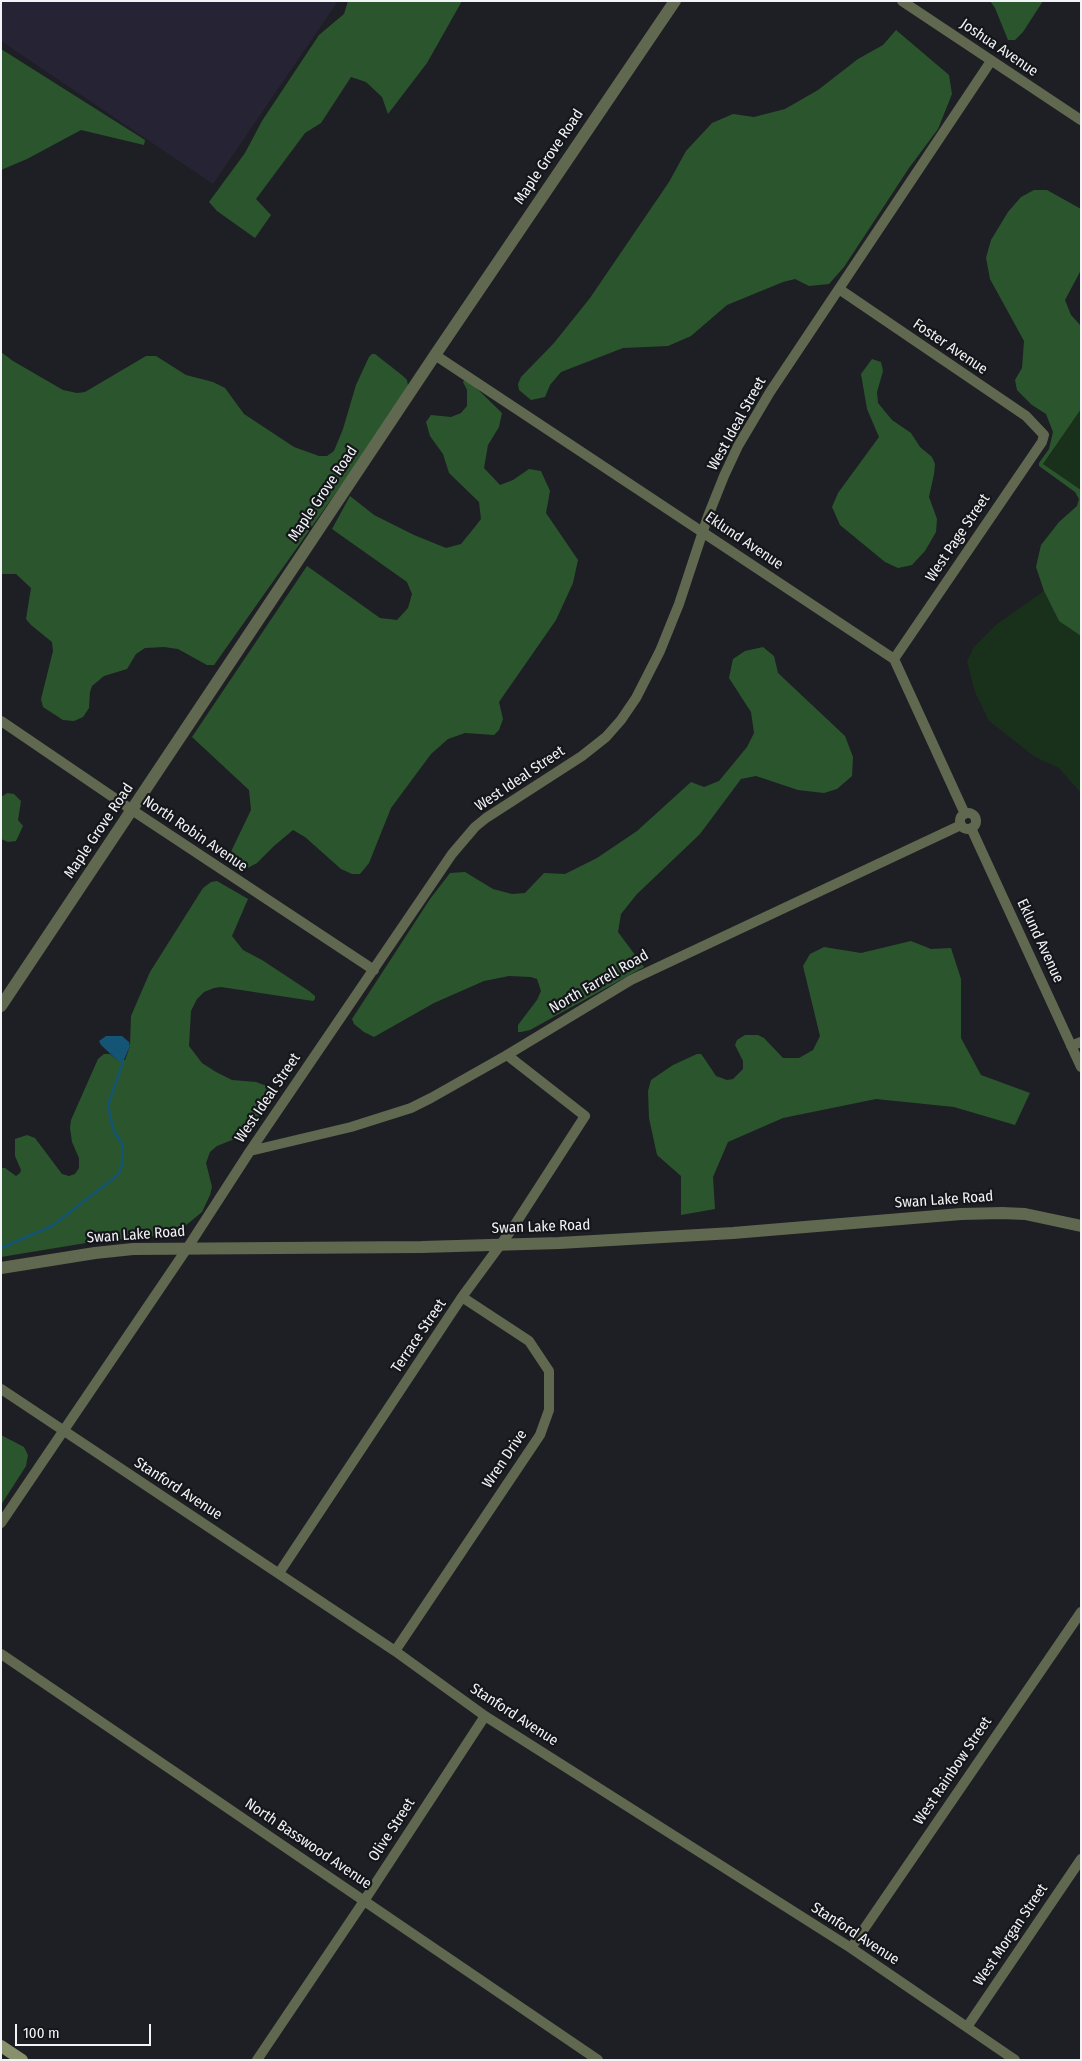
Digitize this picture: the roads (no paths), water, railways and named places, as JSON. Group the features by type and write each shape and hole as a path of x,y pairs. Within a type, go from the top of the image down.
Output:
{"main road":[{"path":"1,2046 22,2060"}],"street":[{"name":"Maple Grove Road","path":"1,1006 435,354 675,1"},
{"name":"Joshua Avenue","path":"902,1 1081,120"},
{"name":"West Ideal Street","path":"1,1523 452,854 475,828 497,810 582,756 606,737 621,720 636,698 660,651 679,604 703,531 724,476 738,446 770,392 992,61"},
{"name":"Foster Avenue","path":"839,289 1026,416 1043,432"},
{"name":"Eklund Avenue","path":"435,354 894,659 964,814 969,813 975,818 976,822 971,828 1076,1044 1081,1067"},
{"name":"West Page Street","path":"894,659 1042,442 1043,432"},
{"name":"North Robin Avenue","path":"1,721 374,970"},
{"path":"964,814 960,820 961,825 968,829 971,828"},
{"name":"North Farrell Road","path":"250,1152 351,1127 411,1108 507,1055 596,999 655,968 961,825"},
{"name":"Terrace Street","path":"279,1573 462,1297 501,1245 585,1116 507,1055"},
{"name":"Swan Lake Road","path":"1,1268 118,1250 188,1247 501,1245 723,1234 961,1214 1025,1214 1081,1226"},
{"name":"Wren Drive","path":"395,1651 540,1435 549,1410 549,1371 529,1341 462,1297"},
{"name":"Stanford Avenue","path":"1,1389 395,1651 485,1716 851,1948 1015,2060"},
{"name":"West Rainbow Street","path":"851,1948 1081,1612"},
{"name":"North Basswood Avenue","path":"1,1654 598,2060"},
{"name":"Olive Street","path":"257,2060 485,1716"},
{"name":"West Morgan Street","path":"967,2027 1081,1859"}],"water":[{"path":"106,1036 122,1036 129,1042 130,1046 123,1062 117,1060 101,1045 99,1041"}],"waterway":[{"path":"1,1248 52,1226 119,1174 122,1164 123,1146 113,1129 108,1105 123,1062"}]}
